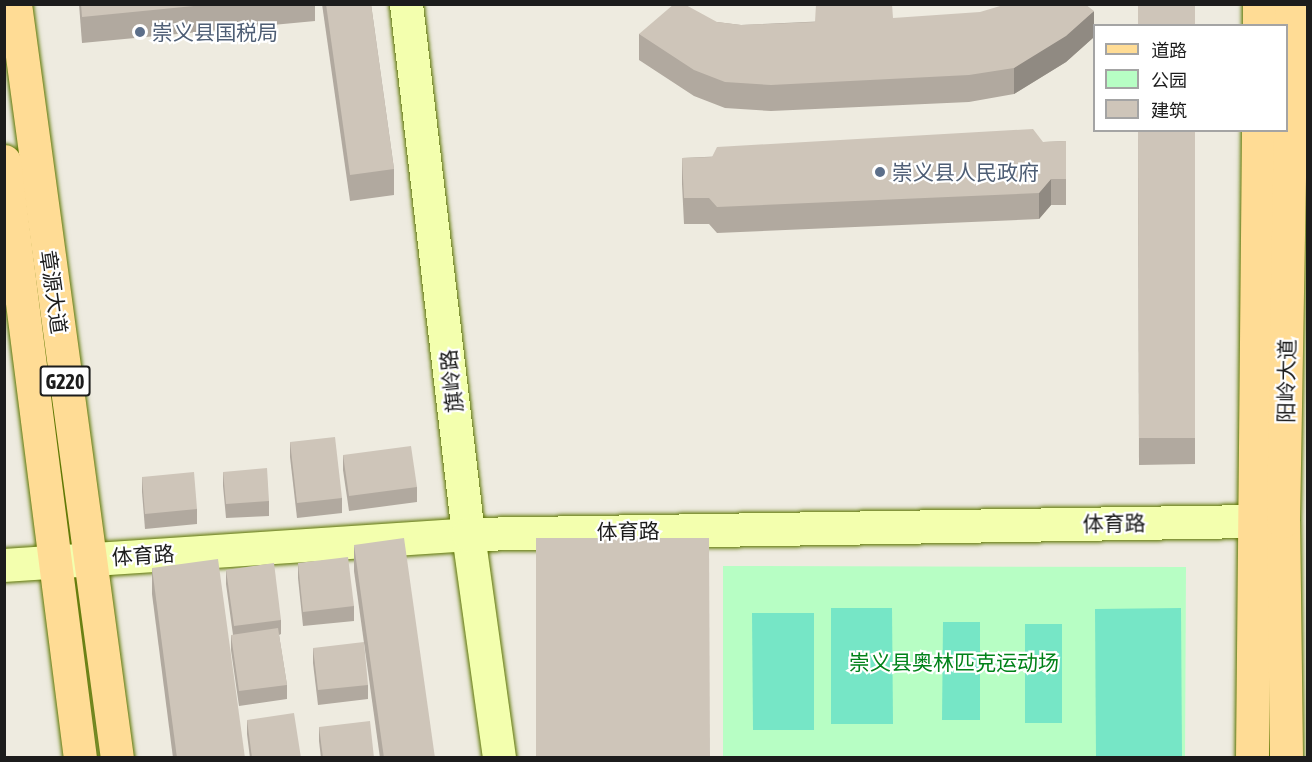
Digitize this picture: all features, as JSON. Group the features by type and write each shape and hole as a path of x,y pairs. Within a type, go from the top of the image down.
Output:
{"main road":[{"name":"章源大道","path":"15,4 117,758"},
{"path":"1259,4 1259,24"},
{"name":"阳岭大道","path":"1286,758 1283,521 1292,4"},
{"name":"阳岭大道","path":"1252,758 1258,132"},
{"name":"章源大道","path":"4,161 80,758"}],"street":[{"name":"旗岭路","path":"406,4 419,90 468,534 499,758"},
{"name":"体育路","path":"4,565 468,534 1253,521"}],"green space":[{"name":"崇义县奥林匹克运动场","path":"723,566 1186,567 1185,757 723,758"},
{"path":"831,608 892,608 893,724 831,724"},
{"path":"1181,608 1182,757 1096,757 1095,609"},
{"path":"752,613 814,613 814,730 753,730"},
{"path":"943,622 980,622 980,720 942,720"},
{"path":"1025,624 1062,624 1062,723 1025,723"}],"building":[{"path":"81,4 214,4 82,17"},
{"path":"326,4 371,4 394,169 350,175"},
{"path":"674,4 684,4 717,22 741,25 815,22 816,4 892,4 893,18 980,12 1007,4 1085,4 1094,11 1066,36 1014,68 969,75 771,85 725,82 694,70 639,34"},
{"path":"1138,4 1195,4 1195,24 1138,24"},
{"path":"1033,129 1043,142 1066,141 1066,179 1051,179 1039,193 717,207 709,198 684,198 682,158 712,157 717,147"},
{"path":"1138,132 1195,132 1195,438 1139,438"},
{"path":"335,437 342,498 297,503 290,442"},
{"path":"411,446 417,487 349,496 343,455"},
{"path":"267,468 269,501 226,504 223,472"},
{"path":"194,472 197,509 145,514 142,477"},
{"path":"404,538 435,758 384,758 354,545"},
{"path":"536,538 709,538 710,758 536,758"},
{"path":"348,557 354,606 303,612 298,563"},
{"path":"218,559 245,758 177,758 152,568"},
{"path":"274,563 281,620 234,626 226,570"},
{"path":"278,628 287,685 239,691 231,635"},
{"path":"364,642 368,685 318,690 313,648"},
{"path":"294,713 301,758 252,758 247,720"},
{"path":"370,721 374,758 323,758 319,727"}],"place":[{"name":"崇义县国税局","path":"140,32"},
{"name":"崇义县人民政府","path":"880,172"}]}
